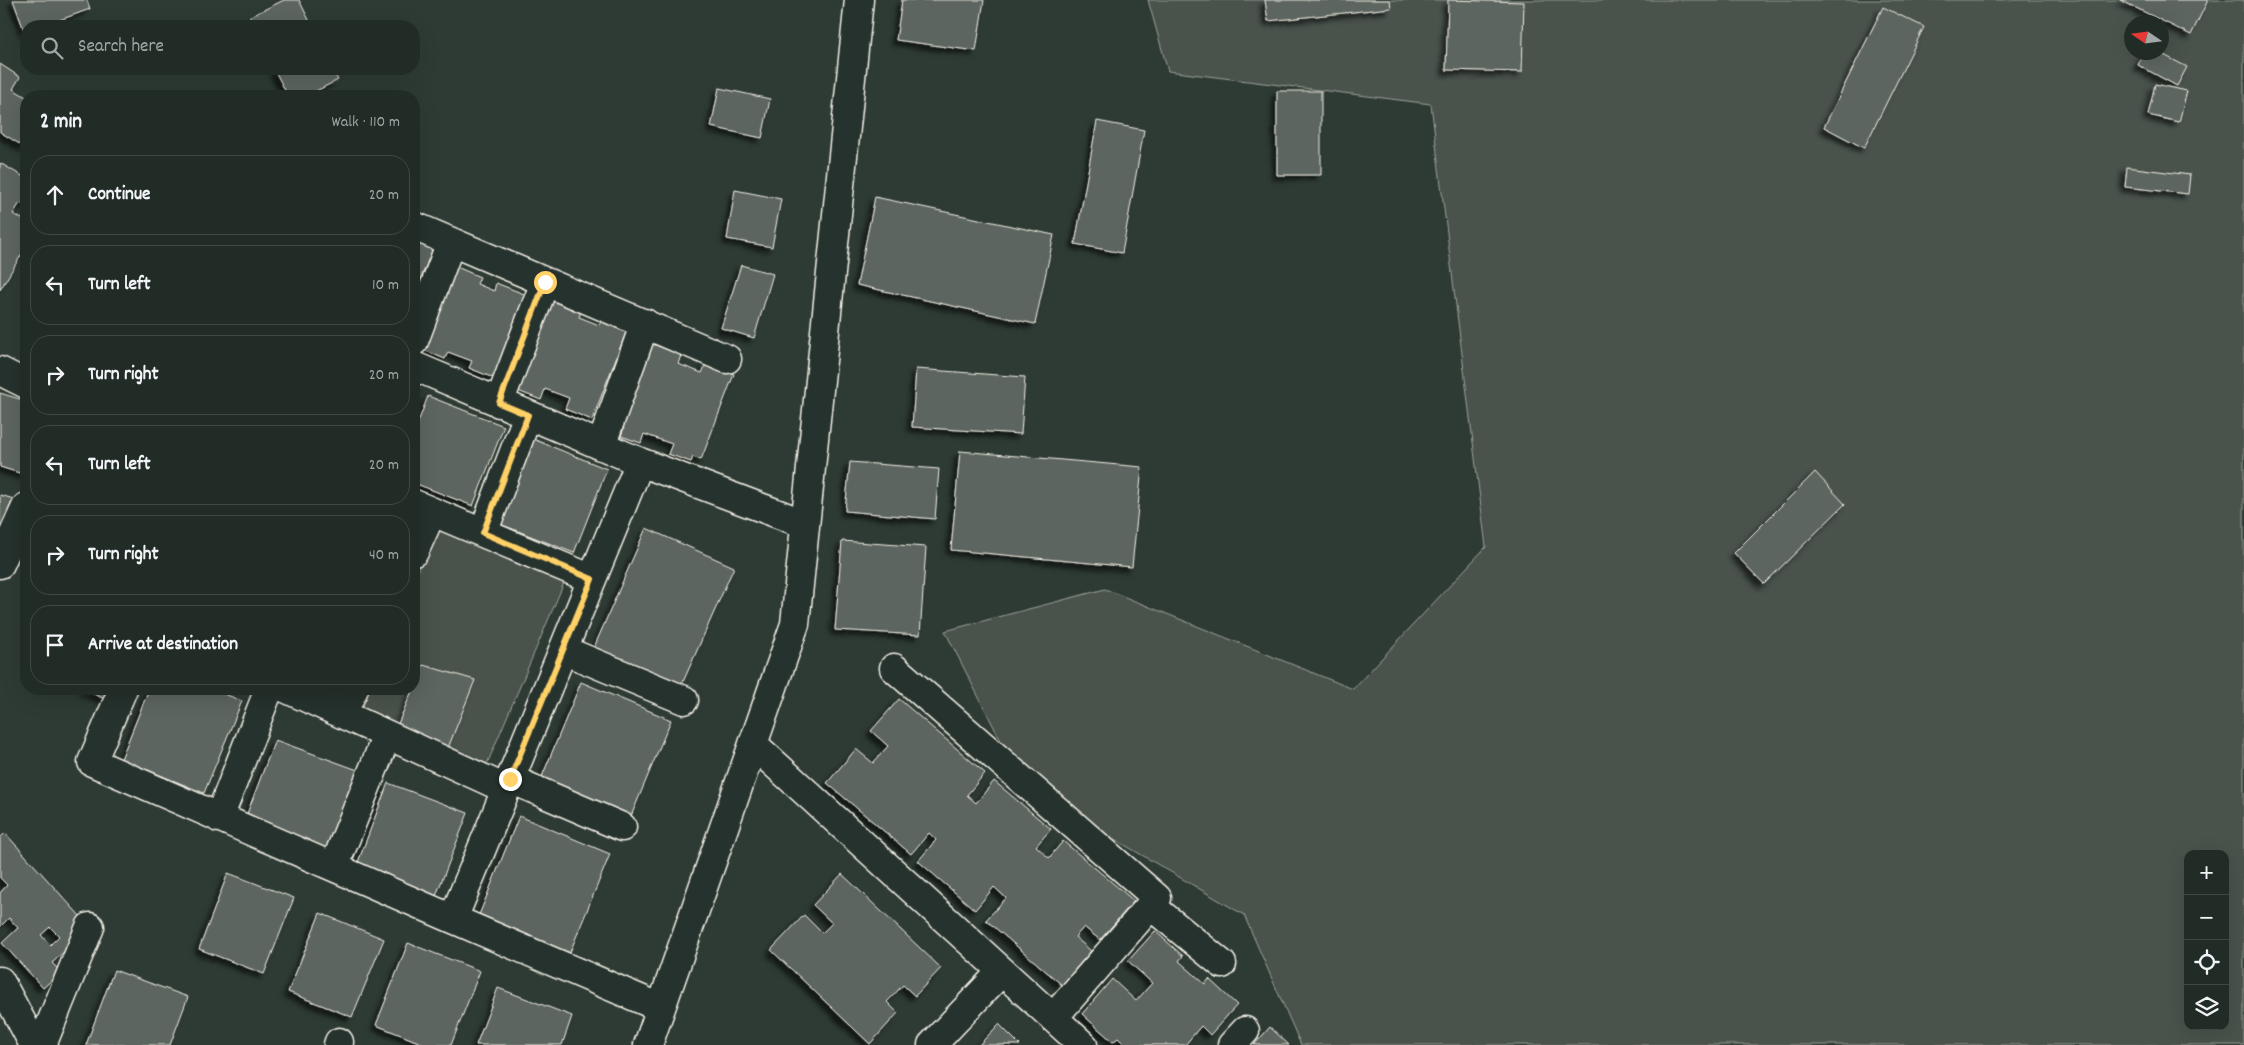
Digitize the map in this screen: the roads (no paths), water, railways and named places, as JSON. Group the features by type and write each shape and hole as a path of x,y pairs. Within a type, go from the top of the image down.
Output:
{"street":[{"path":"648,1045 795,624 859,0"},
{"path":"420,229 727,359"},
{"path":"420,325 451,242"},
{"path":"499,403 545,282"},
{"path":"601,446 645,323"},
{"path":"420,369 640,462 805,524"},
{"path":"0,371 20,381"},
{"path":"483,533 528,415"},
{"path":"453,919 640,462"},
{"path":"420,523 423,508 592,579"},
{"path":"0,564 20,520"},
{"path":"563,650 684,700"},
{"path":"894,668 1157,898 1053,1018"},
{"path":"120,695 92,762 661,1008"},
{"path":"219,818 267,695"},
{"path":"300,695 387,734 508,784 622,827"},
{"path":"342,714 351,695"},
{"path":"334,867 387,734"},
{"path":"753,744 1083,1045"},
{"path":"1150,905 1222,964"},
{"path":"42,1045 90,927"},
{"path":"932,1045 1002,971"},
{"path":"0,981 34,1045"}]}
